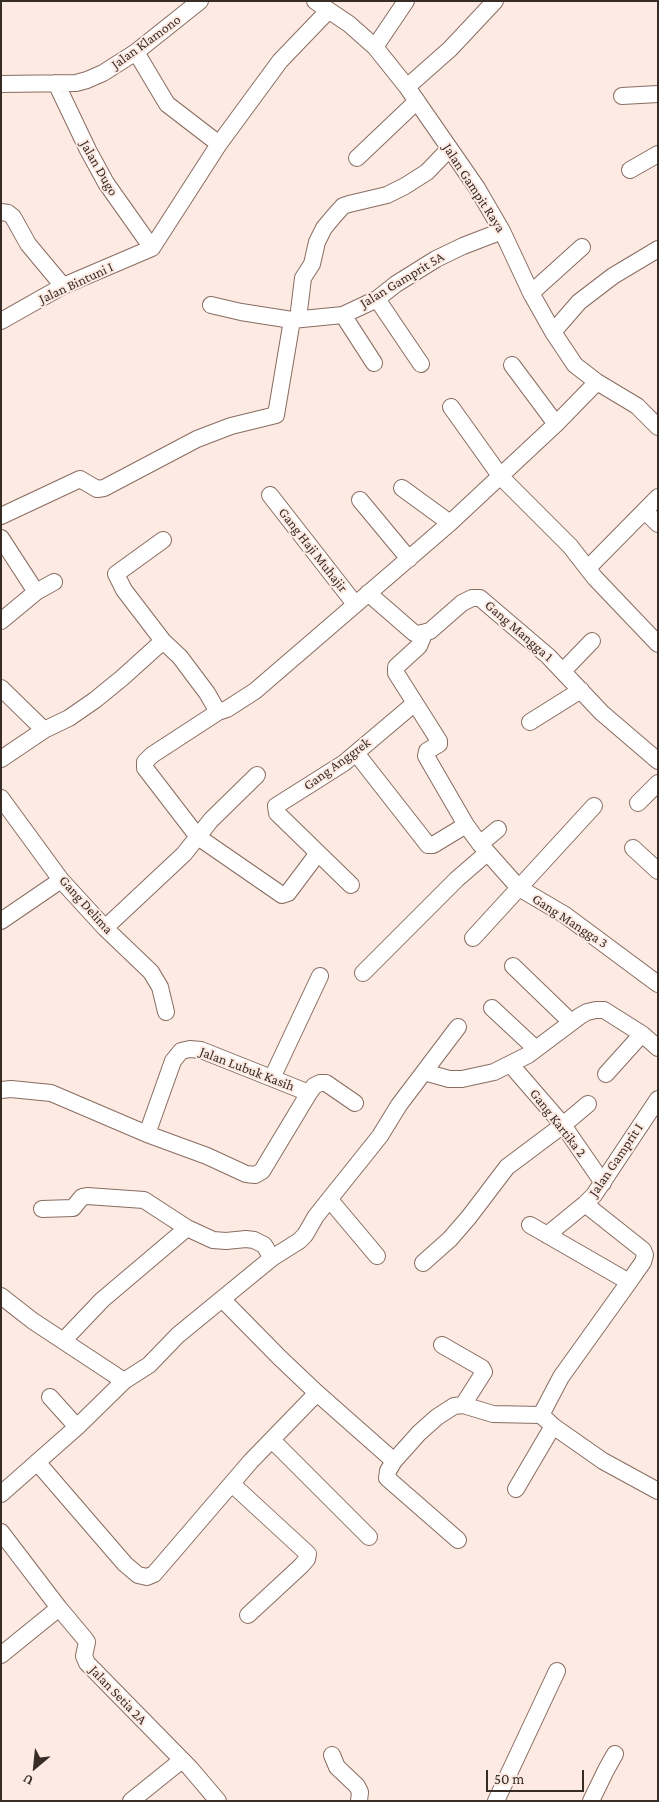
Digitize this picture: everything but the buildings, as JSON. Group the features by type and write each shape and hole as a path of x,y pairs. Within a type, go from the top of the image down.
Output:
{"street":[{"name":"Jalan Klamono","path":"1,84 76,84 87,80 103,73 136,52 200,1"},
{"path":"375,47 406,1"},
{"path":"407,87 450,49 494,1"},
{"path":"152,248 219,144 319,4"},
{"name":"Jalan Gampit Raya","path":"319,4 349,24 375,47 417,101 480,194 502,231 531,293 553,332 575,365 597,382 637,406 658,427"},
{"path":"136,52 167,104 219,144"},
{"name":"Jalan Dugo","path":"56,83 106,184 152,248"},
{"path":"622,96 658,94"},
{"path":"356,158 417,101"},
{"path":"1,516 80,479 97,490 104,488 197,439 231,426 276,415 303,278 312,264 317,242 324,228 343,206 387,195 406,186 427,172 448,149"},
{"path":"630,170 658,154"},
{"path":"1,212 8,213 13,217 28,244 63,286"},
{"name":"Jalan Gamprit 5A","path":"211,305 241,312 295,320 343,315 377,299 396,284 436,259 502,231"},
{"path":"531,293 582,247"},
{"name":"Jalan Bintuni I","path":"1,321 63,286 152,248"},
{"path":"553,332 579,302 613,276 658,250"},
{"path":"377,299 421,364"},
{"path":"343,315 374,363"},
{"path":"512,365 556,424"},
{"path":"318,853 288,893 282,895 198,837 145,768 145,762 152,755 218,712 227,709 255,691 501,477 597,382"},
{"path":"451,407 501,477 570,546 595,578 658,644"},
{"path":"402,488 450,523"},
{"name":"Gang Haji Muhajir","path":"270,495 355,604"},
{"path":"588,568 658,497"},
{"path":"360,500 409,559"},
{"path":"645,511 658,524"},
{"path":"1,538 36,592"},
{"path":"163,540 116,574 124,590 163,641 180,657 207,693 218,712"},
{"path":"1,621 36,592 54,582"},
{"path":"368,593 414,633 424,634 419,646 396,666 396,673 414,703"},
{"name":"Gang Mangga 1","path":"424,634 430,631 462,602 472,598 480,598 548,656 602,713 649,755 658,760"},
{"path":"1,759 44,730 69,718 95,700 163,641"},
{"path":"563,671 592,642"},
{"path":"1,688 44,730"},
{"path":"530,722 581,690"},
{"name":"Gang Anggrek","path":"350,885 277,813 276,806 344,763 414,703"},
{"name":"Gang Mangga 3","path":"414,703 439,741 439,744 427,751 426,756 466,825 483,848 519,888 565,915 658,984"},
{"path":"356,753 428,845 433,846 466,825"},
{"path":"105,928 184,854 211,820 257,775"},
{"path":"638,803 658,783"},
{"name":"Gang Delima","path":"1,798 62,880 105,928 152,972 160,987 166,1012"},
{"path":"473,938 594,806"},
{"path":"363,973 457,880 498,829"},
{"path":"633,848 658,870"},
{"path":"1,921 62,880"},
{"path":"514,966 571,1022"},
{"path":"272,1078 320,976"},
{"path":"492,1008 536,1049"},
{"path":"424,1072 449,1079 462,1079 494,1072 511,1065 536,1049 587,1012 596,1010 604,1010 642,1034 658,1048"},
{"path":"1,1494 124,1381 149,1365 178,1334 272,1258 300,1241 316,1216 380,1136 399,1106 458,1026"},
{"path":"606,1074 642,1034"},
{"name":"Jalan Lubuk Kasih","path":"1,1090 11,1089 51,1093 147,1134 207,1156 246,1174 255,1175 262,1171 308,1093 201,1050 190,1048 182,1051 173,1061 147,1134"},
{"name":"Gang Kartika 2","path":"511,1065 563,1125 603,1182"},
{"path":"308,1093 314,1086 326,1083 355,1103"},
{"name":"Jalan Gamprit I","path":"547,1235 585,1204 603,1182 658,1099"},
{"path":"423,1263 450,1239 507,1167 588,1104"},
{"path":"42,1208 73,1208 82,1198 87,1196 144,1200 187,1228 213,1240 226,1242 246,1239 254,1240 264,1245 272,1258"},
{"path":"330,1200 377,1256"},
{"path":"516,1489 547,1421 561,1377 643,1262 645,1255 644,1250 585,1204"},
{"path":"530,1225 629,1282"},
{"path":"63,1341 102,1300 187,1228"},
{"path":"1,1296 33,1321 124,1381"},
{"path":"222,1299 317,1393 394,1461"},
{"path":"442,1345 482,1368 484,1372 463,1405"},
{"path":"37,1462 125,1564 138,1576 147,1576 154,1574 251,1461 317,1393"},
{"path":"50,1397 77,1426"},
{"path":"458,1540 388,1478 388,1471 394,1461 419,1432 454,1406 463,1405 494,1414 547,1421 603,1461 658,1492"},
{"path":"272,1440 369,1537"},
{"path":"232,1484 308,1554 302,1566 248,1615"},
{"name":"Jalan Setia 2A","path":"1,1532 87,1642 84,1656 87,1663 182,1760 218,1801"},
{"path":"1,1655 59,1608"},
{"path":"496,1801 557,1671"},
{"path":"591,1801 616,1754"},
{"path":"332,1755 337,1767 357,1786 360,1792 359,1801"},
{"path":"131,1801 182,1760"}]}
